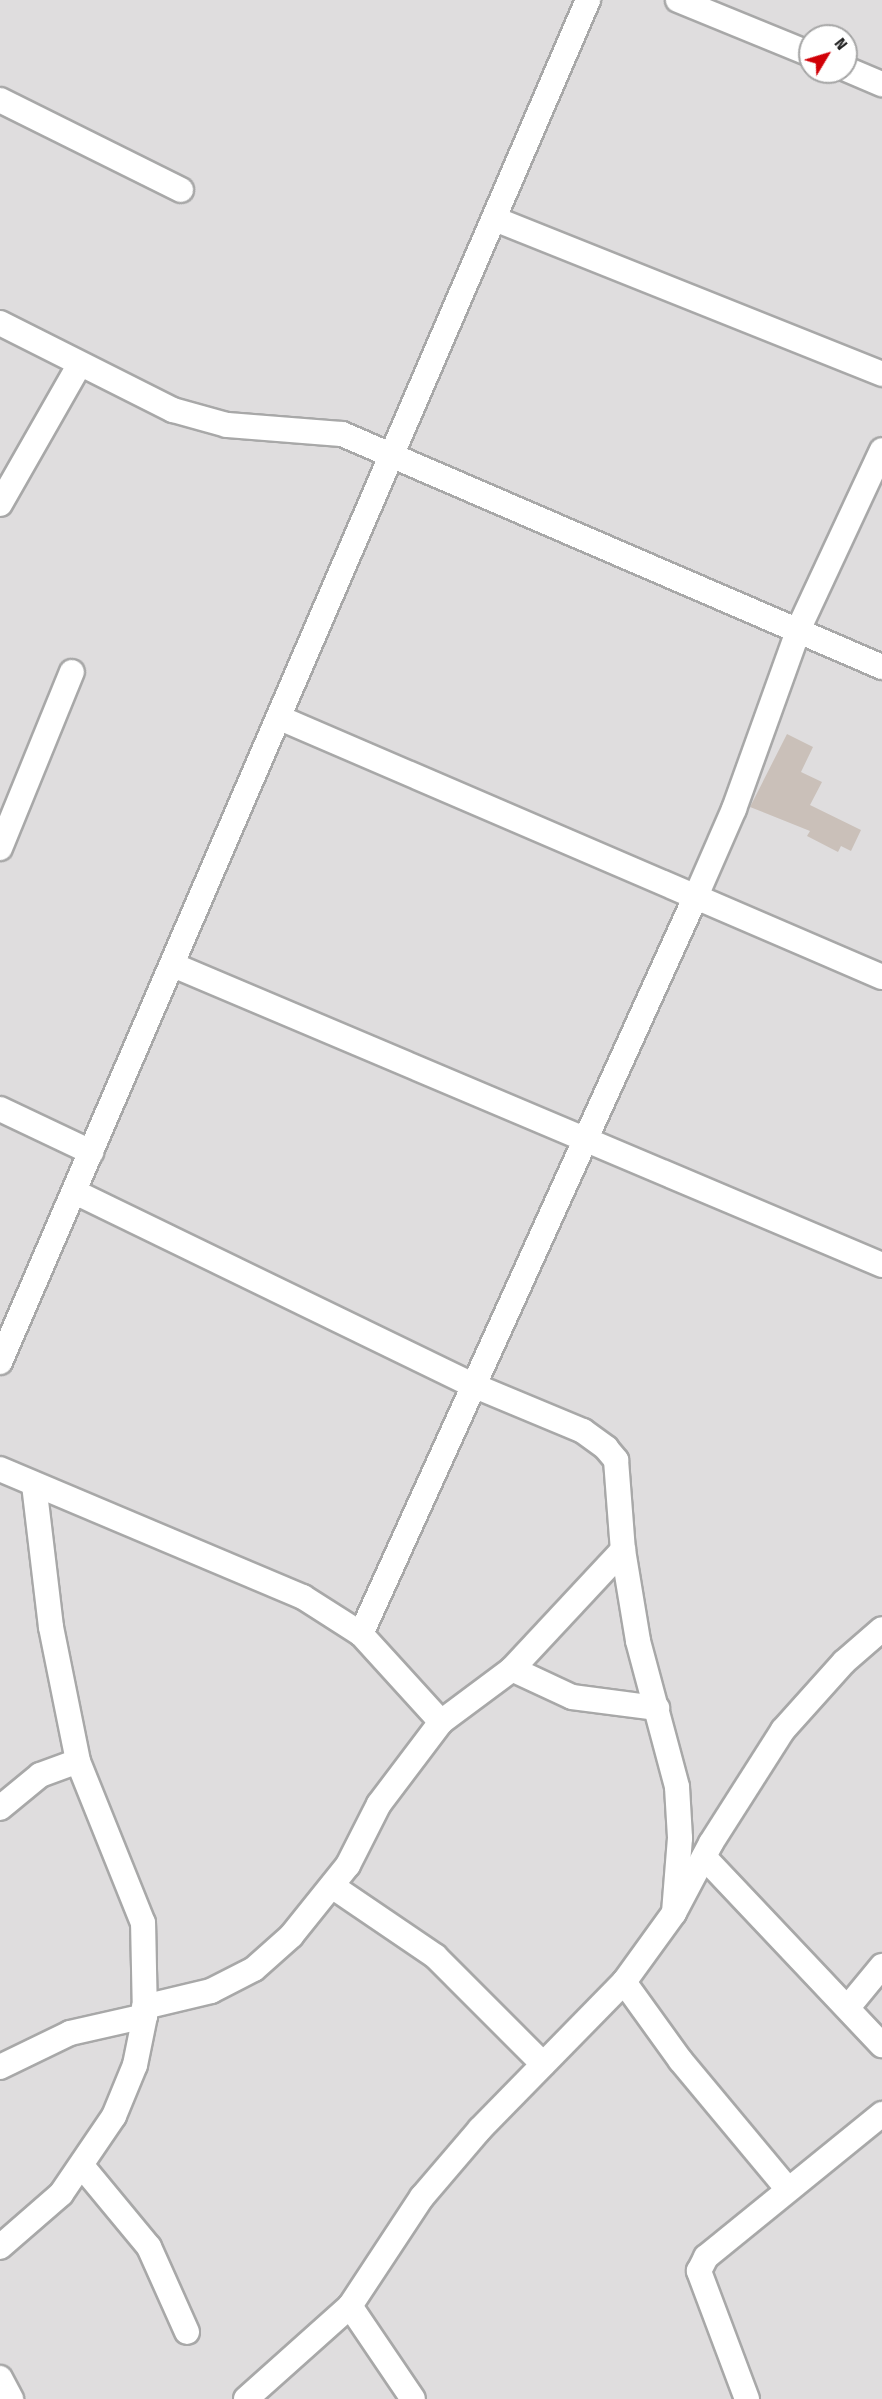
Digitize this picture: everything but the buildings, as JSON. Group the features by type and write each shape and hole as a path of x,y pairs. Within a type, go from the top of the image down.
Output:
{"street":[{"path":"0,1362 5,1337 75,1192 393,458 588,0"},
{"path":"678,0 798,49"},
{"path":"858,74 882,84"},
{"path":"0,100 181,190"},
{"path":"495,219 882,374"},
{"path":"0,323 173,410 227,425 342,434 393,458 525,509 584,541 799,628 882,666"},
{"path":"0,504 80,364"},
{"path":"361,1634 696,896 734,809 799,628 882,450"},
{"path":"0,848 72,672"},
{"path":"280,718 882,977"},
{"path":"173,965 882,1265"},
{"path":"0,1109 91,1152"},
{"path":"75,1192 475,1386 583,1431 606,1448 616,1460 623,1550 647,1683 657,1707 677,1787 680,1838 674,1913"},
{"path":"0,1469 264,1576 361,1634 441,1722"},
{"path":"0,2247 61,2194 114,2116 135,2065 144,2012 143,1923 78,1761 51,1627 34,1484"},
{"path":"0,2067 70,2033 211,1991 254,1969 291,1936 332,1886 379,1804 441,1722 512,1669 623,1550"},
{"path":"246,2399 350,2306 422,2198 543,2064 624,1982 674,1913 706,1853 783,1730 844,1662 882,1629"},
{"path":"512,1669 572,1697 657,1707"},
{"path":"0,1808 40,1775 78,1761"},
{"path":"680,1838 706,1853 849,2006 882,2045"},
{"path":"332,1886 435,1956 543,2064"},
{"path":"849,2006 882,1966"},
{"path":"624,1982 681,2061 787,2188"},
{"path":"747,2399 699,2271 706,2256 787,2188 882,2114"},
{"path":"82,2166 149,2247 187,2332"},
{"path":"350,2306 413,2399"},
{"path":"0,2378 11,2399"}],"shaded area":[{"path":"0,0 882,0 882,2399 0,2399"}]}
